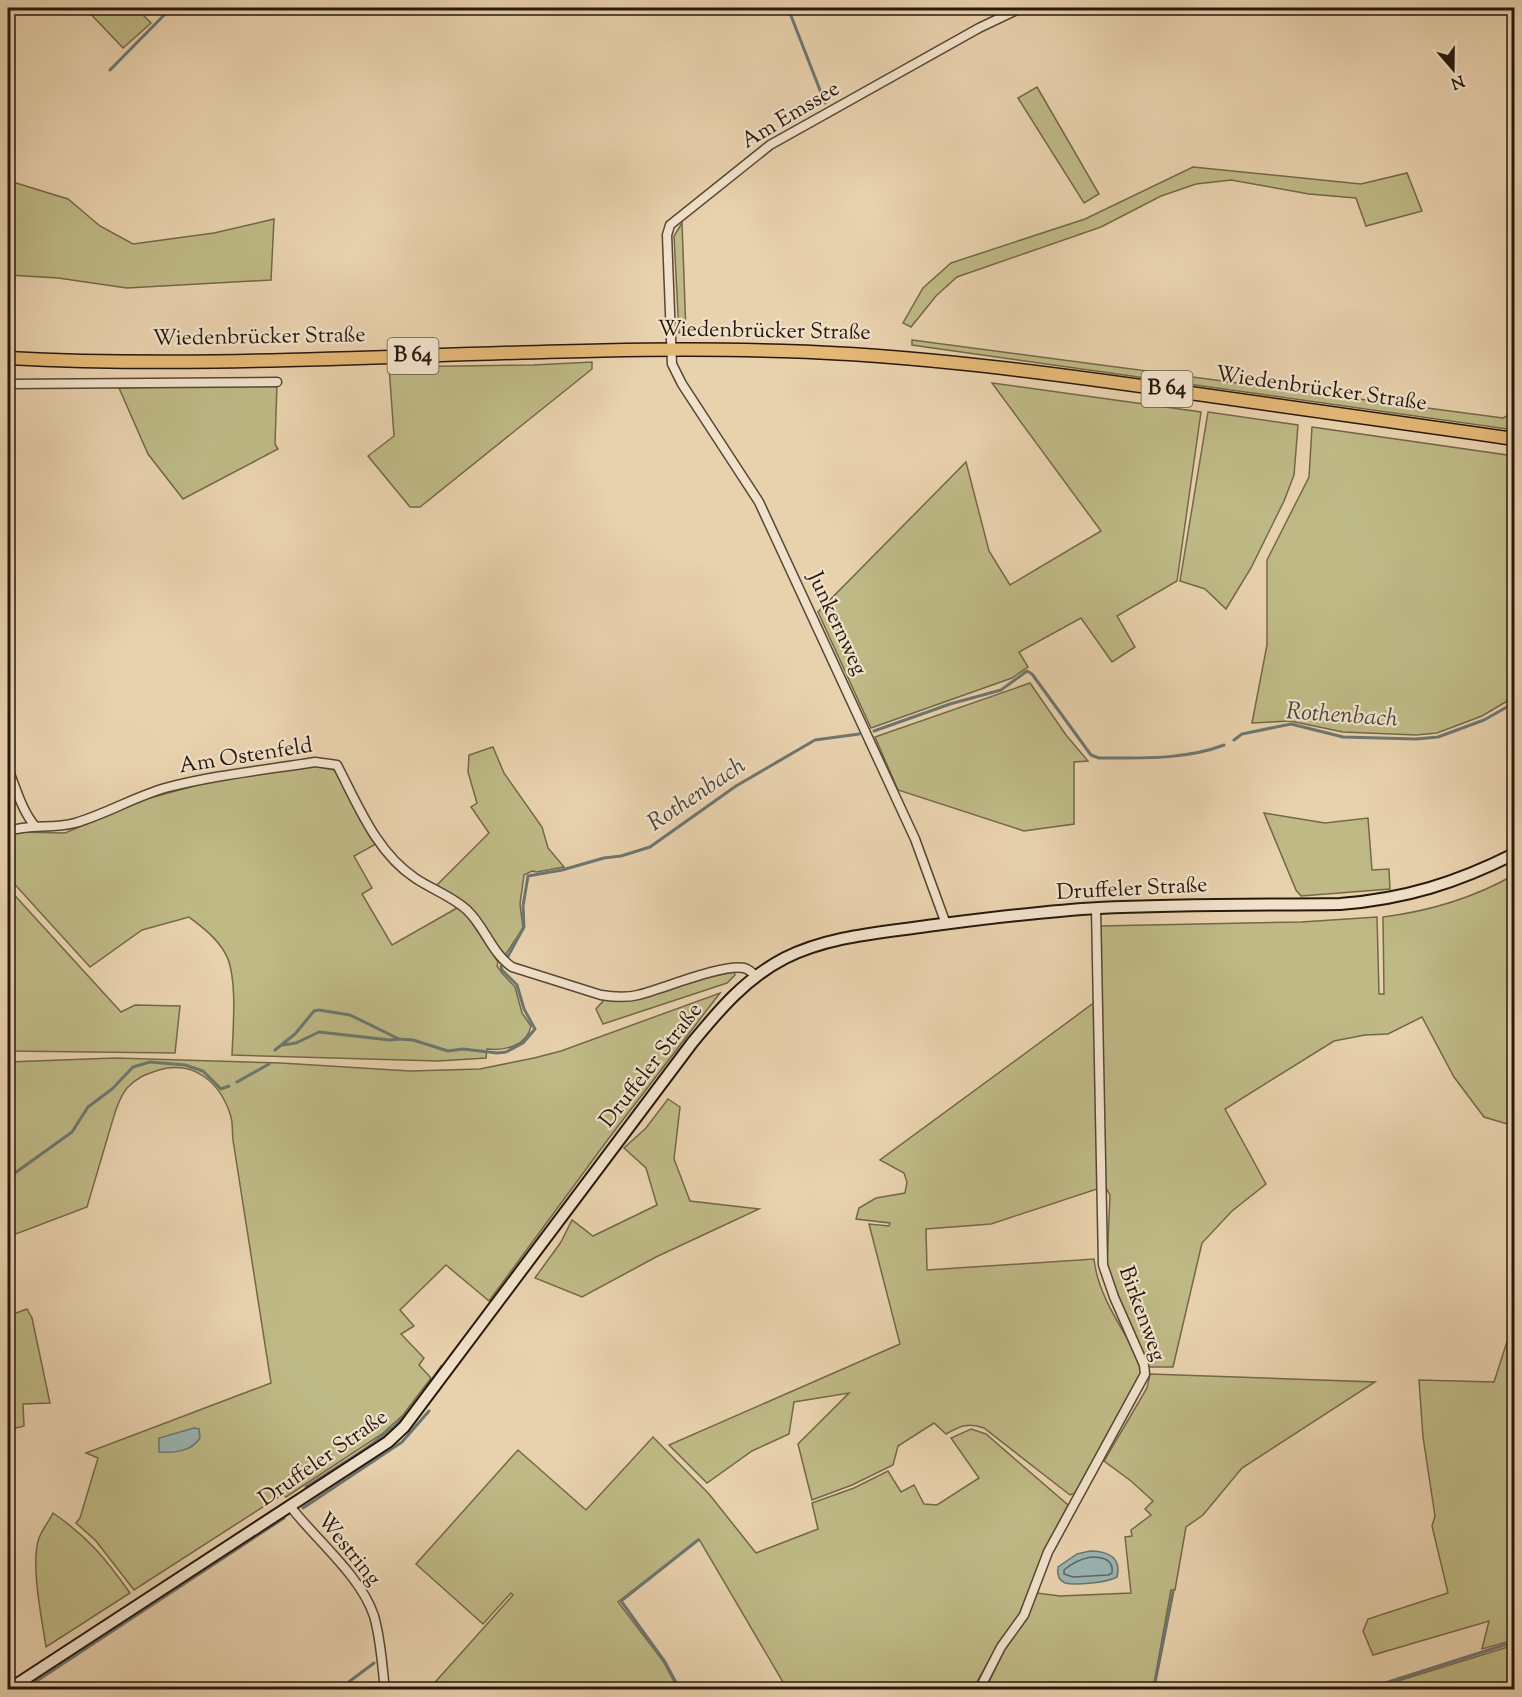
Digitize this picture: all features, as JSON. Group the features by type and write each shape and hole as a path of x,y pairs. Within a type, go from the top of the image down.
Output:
{"main road":[{"name":"Wiedenbrücker Straße","path":"8,358 142,362 672,351 818,352 998,366 1515,439"}],"street":[{"name":"Am Emssee","path":"672,351 667,235 670,225 770,145 979,28 1021,8"},
{"name":"Junkernweg","path":"672,351 672,364 682,384 759,502 915,839 946,924"},
{"path":"8,384 276,382"},
{"name":"Am Ostenfeld","path":"8,831 35,826 59,827 78,822 144,795 195,780 315,762 327,763 337,765 378,841 393,860 414,878 467,910 501,960 512,968 614,997 639,995 734,968 744,968 756,976"},
{"path":"8,770 26,815 35,826"},
{"path":"18,828 26,815"},
{"name":"Druffeler Straße","path":"8,1689 388,1442 404,1427 692,1043 726,1002 756,976 787,958 825,943 851,937 1096,908 1369,902 1438,887 1515,854"},
{"name":"Birkenweg","path":"979,1689 1001,1647 1024,1615 1034,1594 1048,1552 1145,1374 1144,1365 1114,1297 1103,1265 1096,908"},
{"name":"Westring","path":"290,1506 357,1583 367,1600 377,1628 385,1689"}],"shaded area":[{"path":"85,8 136,8 151,23 123,48"},
{"path":"1037,87 1099,194 1084,203 1018,98"},
{"path":"1193,167 1361,184 1407,173 1422,211 1366,226 1356,198 1309,194 1231,180 1196,184 1161,196 1101,227 957,277 936,296 911,327 903,323 923,288 951,263 1085,219"},
{"path":"16,183 68,199 100,226 133,244 214,233 274,219 271,280 127,288 58,278 8,275 8,190"},
{"path":"682,223 686,333 679,333 674,236"},
{"path":"912,340 1503,418 1514,412 1514,430 912,345"},
{"path":"592,362 592,369 420,507 410,507 368,456 394,436 389,367"},
{"path":"992,383 1201,412 1177,581 1117,616 1135,647 1112,662 1081,618 1019,652 1028,667 1012,678 871,728 818,612 966,462 989,551 1010,585 1101,531"},
{"path":"277,384 275,444 278,449 183,499 148,454 119,388"},
{"path":"1208,412 1298,425 1294,475 1284,501 1251,568 1226,609 1205,589 1180,581"},
{"path":"1312,427 1514,456 1514,697 1482,716 1437,733 1416,735 1343,732 1290,721 1252,723 1267,645 1267,560 1309,477"},
{"path":"1030,683 1066,735 1088,761 1074,762 1074,824 1024,831 898,790 875,737"},
{"path":"493,747 504,773 542,827 548,848 564,867 532,871 524,875 520,904 523,928 504,957 480,922 436,886 489,833 471,807 477,803 468,772 469,755"},
{"path":"315,766 334,770 376,844 354,856 372,888 362,894 392,945 457,908 466,914 498,962 497,966 515,987 522,1013 531,1026 529,1033 520,1043 508,1048 487,1049 486,1058 438,1061 232,1055 234,1002 229,962 218,942 189,917 142,930 90,967 8,877 8,835 18,832 65,833 146,799 209,782"},
{"path":"1264,813 1325,823 1368,818 1372,870 1389,869 1390,889 1301,896 1296,890"},
{"path":"1514,875 1514,1126 1484,1117 1454,1077 1422,1017 1388,1034 1365,1035 1334,1041 1225,1109 1266,1184 1232,1211 1202,1243 1173,1367 1149,1367 1117,1297 1107,1265 1110,1195 1105,1186 1099,926 1301,922 1377,917 1379,994 1384,994 1383,917 1451,902"},
{"path":"8,888 121,1012 135,1005 180,1006 175,1053 8,1051"},
{"path":"734,972 735,975 727,983 603,1024 596,1009 605,999"},
{"path":"720,993 609,1138 489,1301 446,1265 400,1310 414,1326 401,1334 424,1358 419,1365 431,1378 403,1415 382,1434 286,1497 283,1494 134,1590 96,1541 76,1523 80,1518 98,1458 86,1453 271,1383 231,1117 221,1094 205,1077 195,1072 184,1068 172,1068 159,1070 142,1077 127,1088 118,1105 87,1207 8,1237 8,1062 115,1058 281,1063 410,1071 480,1069 561,1051"},
{"path":"1095,1002 1097,1189 991,1224 926,1229 927,1270 1094,1259 1096,1273 1106,1300 1141,1363 1142,1371 1075,1493 1070,1495 984,1428 974,1425 965,1426 946,1434 934,1423 898,1446 893,1465 852,1485 812,1500 798,1444 849,1393 794,1402 789,1434 752,1451 707,1483 669,1445 900,1344 869,1224 889,1226 890,1223 856,1219 859,1208 876,1198 905,1193 907,1182 904,1173 880,1160"},
{"path":"668,1099 680,1107 674,1159 690,1201 759,1209 656,1257 582,1297 535,1278 561,1242 572,1220 593,1236 657,1205 646,1168 624,1148 646,1128"},
{"path":"27,1309 32,1318 50,1403 23,1404 24,1426 8,1430 8,1316"},
{"path":"1514,1320 1514,1640 1482,1649 1489,1621 1373,1655 1363,1631 1368,1619 1448,1593 1432,1526 1435,1516 1423,1437 1419,1380 1494,1382"},
{"path":"1150,1374 1375,1382 1242,1468 1203,1515 1186,1527 1175,1590 1171,1590 1153,1689 985,1690 1005,1649 1027,1617 1037,1593 1060,1596 1131,1593 1125,1537 1132,1536 1131,1530 1151,1515 1145,1509 1153,1501 1104,1461 1147,1388"},
{"path":"971,1429 986,1434 1068,1505 1046,1548 1020,1615 998,1644 973,1689 787,1689 699,1539 618,1602 663,1661 678,1689 429,1689 513,1595 511,1593 483,1624 416,1564 518,1450 586,1510 653,1437 709,1494 756,1553 818,1529 812,1503 854,1488 888,1471 901,1492 914,1485 924,1504 937,1505 979,1478 951,1438"},
{"path":"53,1513 96,1549 130,1593 46,1647 36,1562 39,1538"},
{"path":"1514,1645 1514,1689 1372,1689"}],"water":[{"path":"194,1428 199,1429 200,1438 192,1446 176,1452 159,1452 159,1438"},
{"path":"1090,1551 1112,1556 1117,1564 1117,1577 1084,1584 1065,1583 1059,1578 1058,1567 1077,1554"}],"waterway":[{"path":"110,70 171,8"},
{"path":"788,8 825,103"},
{"name":"Rothenbach","path":"874,731 950,704 1001,690 1027,671 1032,674 1091,755 1099,758 1178,756 1224,745"},
{"name":"Rothenbach","path":"1234,740 1242,734 1291,724 1343,737 1416,739 1438,737 1484,720 1514,703"},
{"name":"Rothenbach","path":"507,958 524,927 523,906 528,876 621,856 650,847 736,786 815,740 859,734"},
{"name":"Rothenbach","path":"275,1050 295,1034 314,1011 319,1010 350,1015 399,1039 413,1040 448,1051 463,1049 506,1052 523,1043 535,1029 524,1009 517,985 502,970 501,966"},
{"name":"Rothenbach","path":"283,1045 296,1043 319,1032 399,1039"},
{"name":"Rothenbach","path":"8,1178 72,1132 88,1107 112,1089 133,1067 150,1062 185,1065 203,1071 221,1089 229,1086"},
{"name":"Rothenbach","path":"237,1082 269,1064"},
{"path":"424,1391 442,1366"},
{"path":"306,1487 375,1442 411,1409"},
{"path":"303,1508 402,1442 429,1411"},
{"path":"23,1690 284,1518"},
{"path":"680,1690 665,1662 621,1601 698,1540"},
{"path":"1154,1688 1173,1592"},
{"path":"1363,1690 1514,1642"},
{"path":"338,1690 374,1663"}]}
